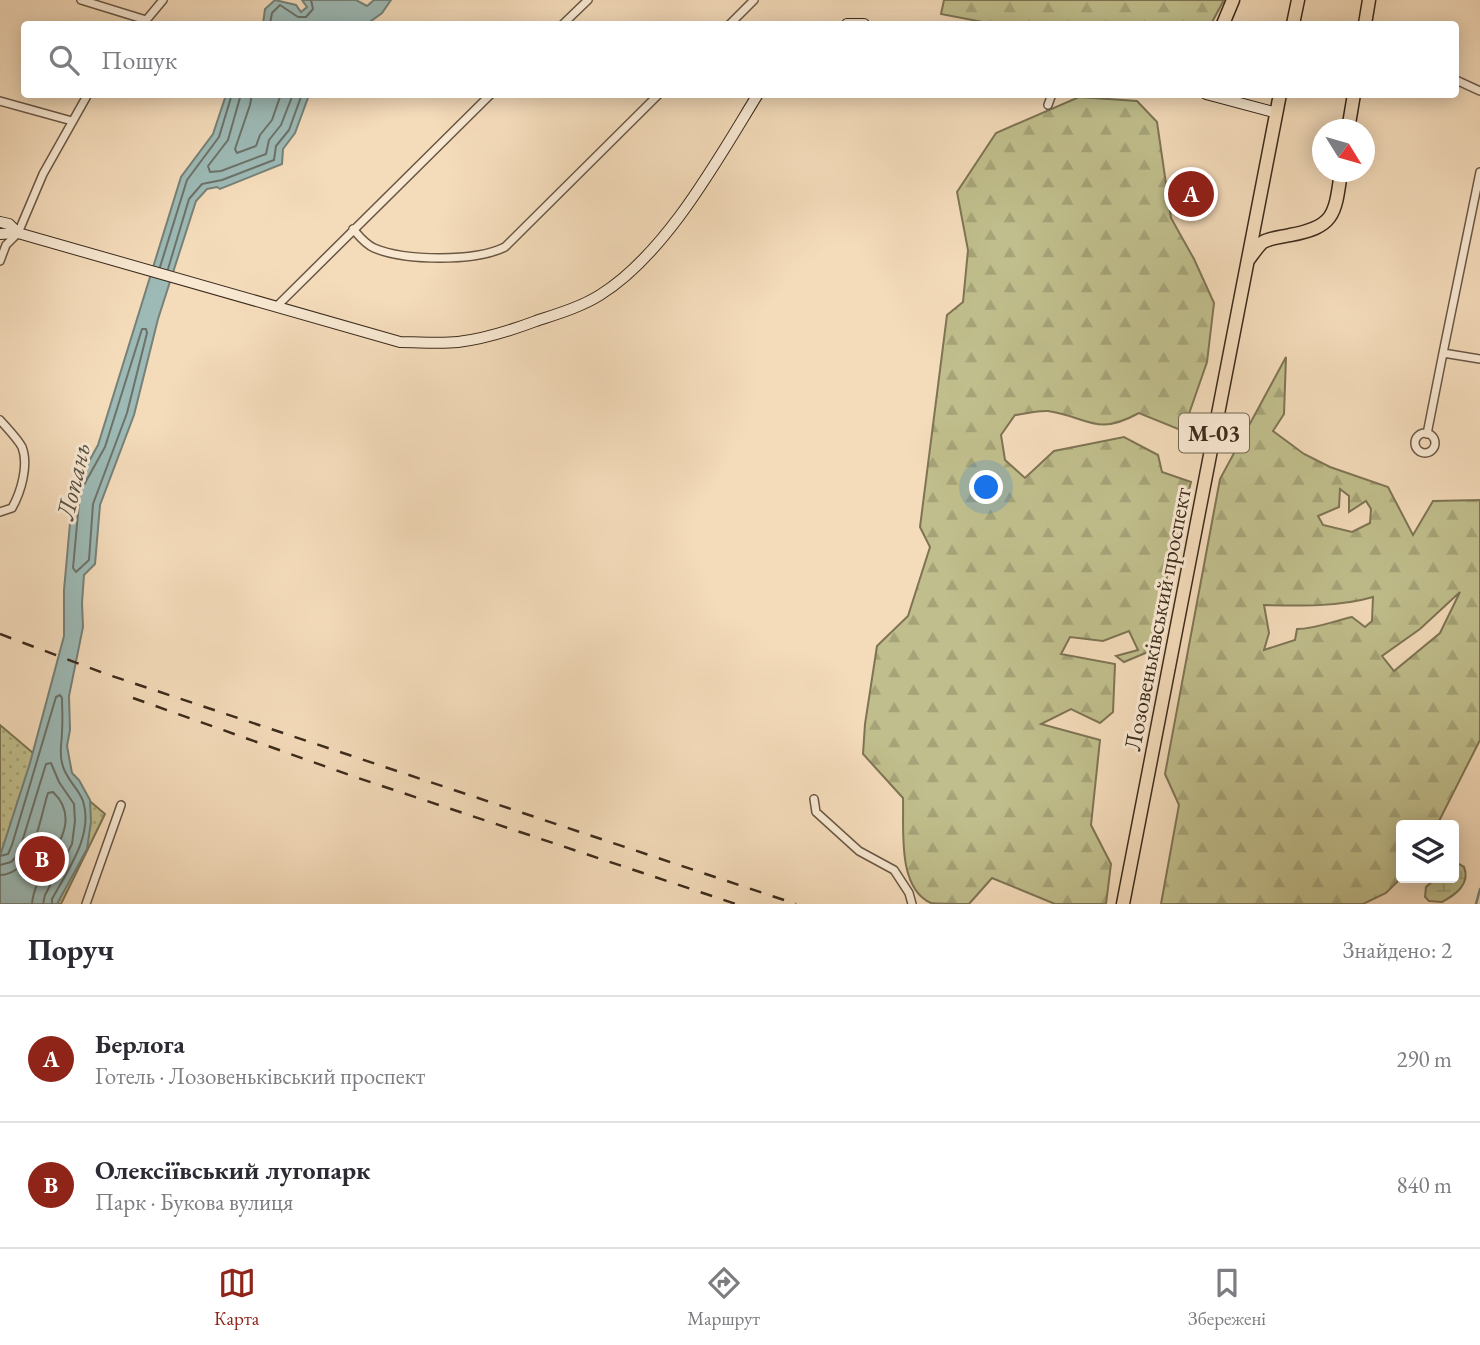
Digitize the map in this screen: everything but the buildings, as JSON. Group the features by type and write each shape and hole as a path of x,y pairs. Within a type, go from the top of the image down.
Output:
{"highway":[{"path":"1224,21 1233,0"},
{"path":"1294,21 1298,0"},
{"path":"1366,21 1369,0"},
{"name":"Лозовеньківський проспект","path":"1123,904 1279,98"},
{"path":"1350,119 1353,98"},
{"path":"1247,262 1263,243 1311,231 1325,223 1334,208 1340,182"}],"street":[{"path":"81,0 142,21"},
{"path":"146,21 163,0"},
{"path":"566,21 588,0"},
{"path":"733,21 754,0"},
{"path":"1459,82 1480,91"},
{"path":"0,261 6,245 18,233 43,174 86,98"},
{"path":"276,307 487,98"},
{"path":"353,229 374,248 400,254 444,260 492,254 505,247 655,98"},
{"path":"0,234 18,233 400,342 459,342 520,327 564,311 599,295 627,275 698,192 756,98"},
{"path":"1048,105 1051,98"},
{"path":"1221,98 1277,113"},
{"path":"0,101 72,121"},
{"path":"1427,434 1480,172"},
{"path":"0,222 9,224 18,233"},
{"path":"1443,353 1480,359"},
{"path":"0,420 21,446 25,462 17,499 12,508 0,512"},
{"path":"814,799 816,812 859,851 894,870 909,893 912,904"},
{"path":"86,904 121,805"}],"green space":[{"path":"944,0 1224,0 1213,21 977,21 941,14"},
{"path":"1077,98 1137,101 1157,122 1171,218 1214,303 1207,362 1183,431 1139,413 1112,424 1102,424 1040,411 1015,415 1001,435 1005,460 1025,478 1054,451 1124,437 1158,455 1162,472 1191,482 1148,652 1124,662 1116,656 1138,650 1129,631 1103,641 1070,637 1061,654 1115,664 1113,712 1100,723 1071,709 1041,724 1100,740 1091,825 1111,864 1106,904 1055,904 992,878 969,904 931,903 912,885 907,871 903,841 903,798 863,754 877,646 908,616 930,547 920,527 947,315 963,302 968,250 957,192 996,133"},
{"path":"1286,357 1284,414 1273,431 1304,454 1330,467 1388,487 1413,535 1433,501 1480,500 1480,740 1440,820 1396,820 1396,883 1386,893 1363,904 1161,904 1179,805 1165,774 1220,479","holes":["1340,489 1349,496 1349,512 1366,501 1371,509 1370,523 1352,532 1323,525 1318,516 1339,507","1460,592 1440,633 1394,671 1382,656 1420,629","1373,597 1372,621 1365,627 1352,617 1297,629 1295,640 1264,650 1269,633 1264,605 1347,603"]},
{"path":"0,725 105,814 61,904 0,904"},
{"path":"1459,864 1464,867 1464,884 1442,902 1429,901 1425,897 1426,887 1430,883 1459,883"}],"water":[{"path":"275,0 296,5 301,12 307,7 302,0 356,0 367,6 374,0 391,0 382,13 371,21 263,21 265,9"},
{"path":"225,98 308,98 295,133 283,149 282,164 220,189 207,189 196,201 158,319 134,415 100,505 95,564 84,575 83,627 69,696 70,730 67,746 72,773 90,800 91,822 87,849 57,904 0,904 0,856 30,763 64,636 64,590 73,490 98,445 181,177 213,134"}],"waterway":[{"path":"1476,904 1480,889"}],"railway":[{"path":"0,634 106,674 796,904"},
{"path":"133,698 355,777 736,904"}],"place":[{"name":"Берлога","path":"1191,194"},
{"name":"Олексіївський лугопарк","path":"42,859"}],"water label":[{"name":"Лопань","path":"73,481"}]}
